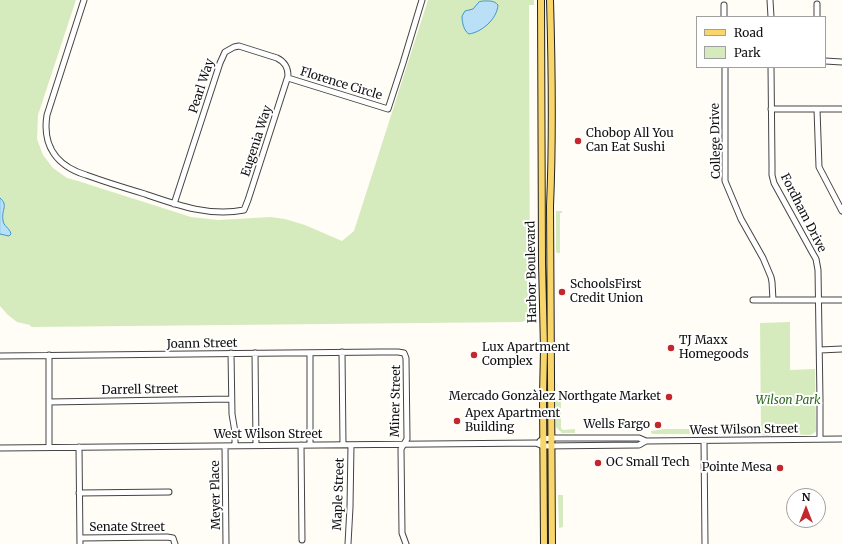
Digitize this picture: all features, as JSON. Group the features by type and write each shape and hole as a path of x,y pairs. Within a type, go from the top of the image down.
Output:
{"main road":[{"name":"Harbor Boulevard","path":"541,0 544,544"},
{"name":"Harbor Boulevard","path":"550,0 552,544"}],"street":[{"path":"84,0 47,115 45,123 48,143 58,159 70,169 86,176 174,204"},
{"name":"Florence Circle","path":"288,78 388,109 422,0"},
{"path":"770,0 771,16"},
{"path":"816,4 817,16"},
{"path":"724,5 724,16"},
{"name":"Pearl Way","path":"174,204 220,63 225,52 230,48 239,46 277,58 281,60 288,68 288,78"},
{"path":"826,61 842,62"},
{"name":"College Drive","path":"725,68 725,181 741,220 763,258 771,277 773,300"},
{"name":"Fordham Drive","path":"771,68 773,179 816,259 818,273 820,440"},
{"name":"Eugenia Way","path":"174,204 214,212 244,210 288,78"},
{"path":"771,109 842,109"},
{"path":"817,109 819,167 842,210"},
{"path":"753,300 842,300"},
{"path":"820,350 842,349"},
{"name":"Joann Street","path":"0,356 342,352 404,353"},
{"name":"Maple Street","path":"342,352 343,445"},
{"path":"255,353 256,445"},
{"path":"310,353 310,445"},
{"name":"Miner Street","path":"404,353 406,358 407,439 401,449 402,533 406,544"},
{"path":"231,354 231,399 235,446"},
{"path":"49,355 49,447"},
{"name":"Darrell Street","path":"49,402 231,399"},
{"name":"West Wilson Street","path":"536,443 543,439 551,438 639,438 646,441 842,439"},
{"name":"West Wilson Street","path":"0,448 41,450 49,447 536,443 543,446 551,446 639,445 646,441"},
{"path":"704,441 704,544"},
{"name":"Maple Street","path":"348,544 351,444"},
{"path":"301,445 302,540"},
{"name":"Meyer Place","path":"225,446 226,544"},
{"path":"79,447 80,544"},
{"path":"79,492 169,492"},
{"name":"Senate Street","path":"80,538 167,537 174,541"}],"green space":[{"path":"0,0 76,0 38,115 37,139 43,155 53,168 67,178 191,217 218,220 271,217 285,219 305,225 342,241 354,231 428,0 534,0 534,5 529,5 530,313 528,318 521,322 31,327 30,325 17,322 0,306"},
{"path":"556,211 562,211 562,213 560,213 560,253 557,253 556,251"},
{"name":"Wilson Park","path":"790,322 790,370 815,369 816,431 810,435 784,433 764,436 761,435 760,323"},
{"path":"556,400 561,400 561,428 563,430 575,429 575,433 562,433 556,427"},
{"path":"665,429 693,429 693,431 689,434 651,433 651,431"},
{"path":"558,495 563,495 563,527 559,528"}],"water":[{"path":"479,2 495,2 498,5 495,15 484,28 469,34 466,31 462,21 462,16 465,11 473,9"},
{"path":"0,198 4,203 3,222 11,234 9,236 0,234"}],"place":[{"name":"Chobop All You Can Eat Sushi","path":"578,141"},
{"name":"SchoolsFirst Credit Union","path":"562,292"},
{"name":"TJ Maxx Homegoods","path":"671,348"},
{"name":"Lux Apartment Complex","path":"474,355"},
{"name":"Mercado Gonzàlez Northgate Market","path":"669,397"},
{"name":"Apex Apartment Building","path":"457,421"},
{"name":"Wells Fargo","path":"658,425"},
{"name":"OC Small Tech","path":"598,463"},
{"name":"Pointe Mesa","path":"780,468"}]}
